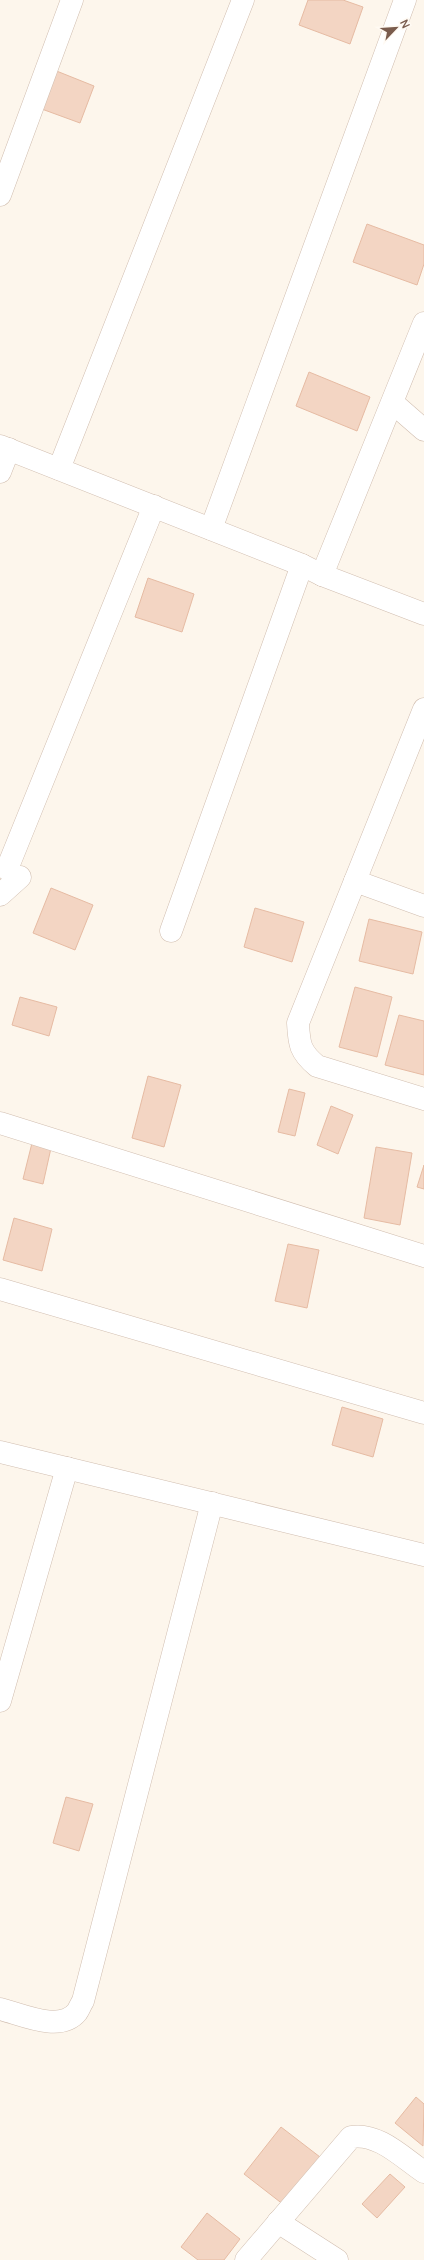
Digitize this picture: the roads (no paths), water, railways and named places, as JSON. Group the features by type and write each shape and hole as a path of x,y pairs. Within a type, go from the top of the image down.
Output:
{"street":[{"path":"0,195 72,0"},
{"path":"59,469 243,0"},
{"path":"211,529 405,0"},
{"path":"322,575 393,403 424,323"},
{"path":"393,403 424,430"},
{"path":"0,472 5,447 302,565 322,575 424,614"},
{"path":"0,895 14,873 154,506"},
{"path":"171,931 302,565"},
{"path":"424,709 419,736 355,881 298,1023 299,1043 306,1057 317,1066 424,1099"},
{"path":"355,881 424,906"},
{"path":"0,1123 424,1256"},
{"path":"0,1289 424,1413"},
{"path":"0,1452 424,1555"},
{"path":"0,1701 67,1468"},
{"path":"0,2009 51,2022 66,2020 77,2012 83,2001 212,1503"},
{"path":"246,2260 351,2137 362,2135 375,2138 424,2172"},
{"path":"278,2222 337,2260"}]}
